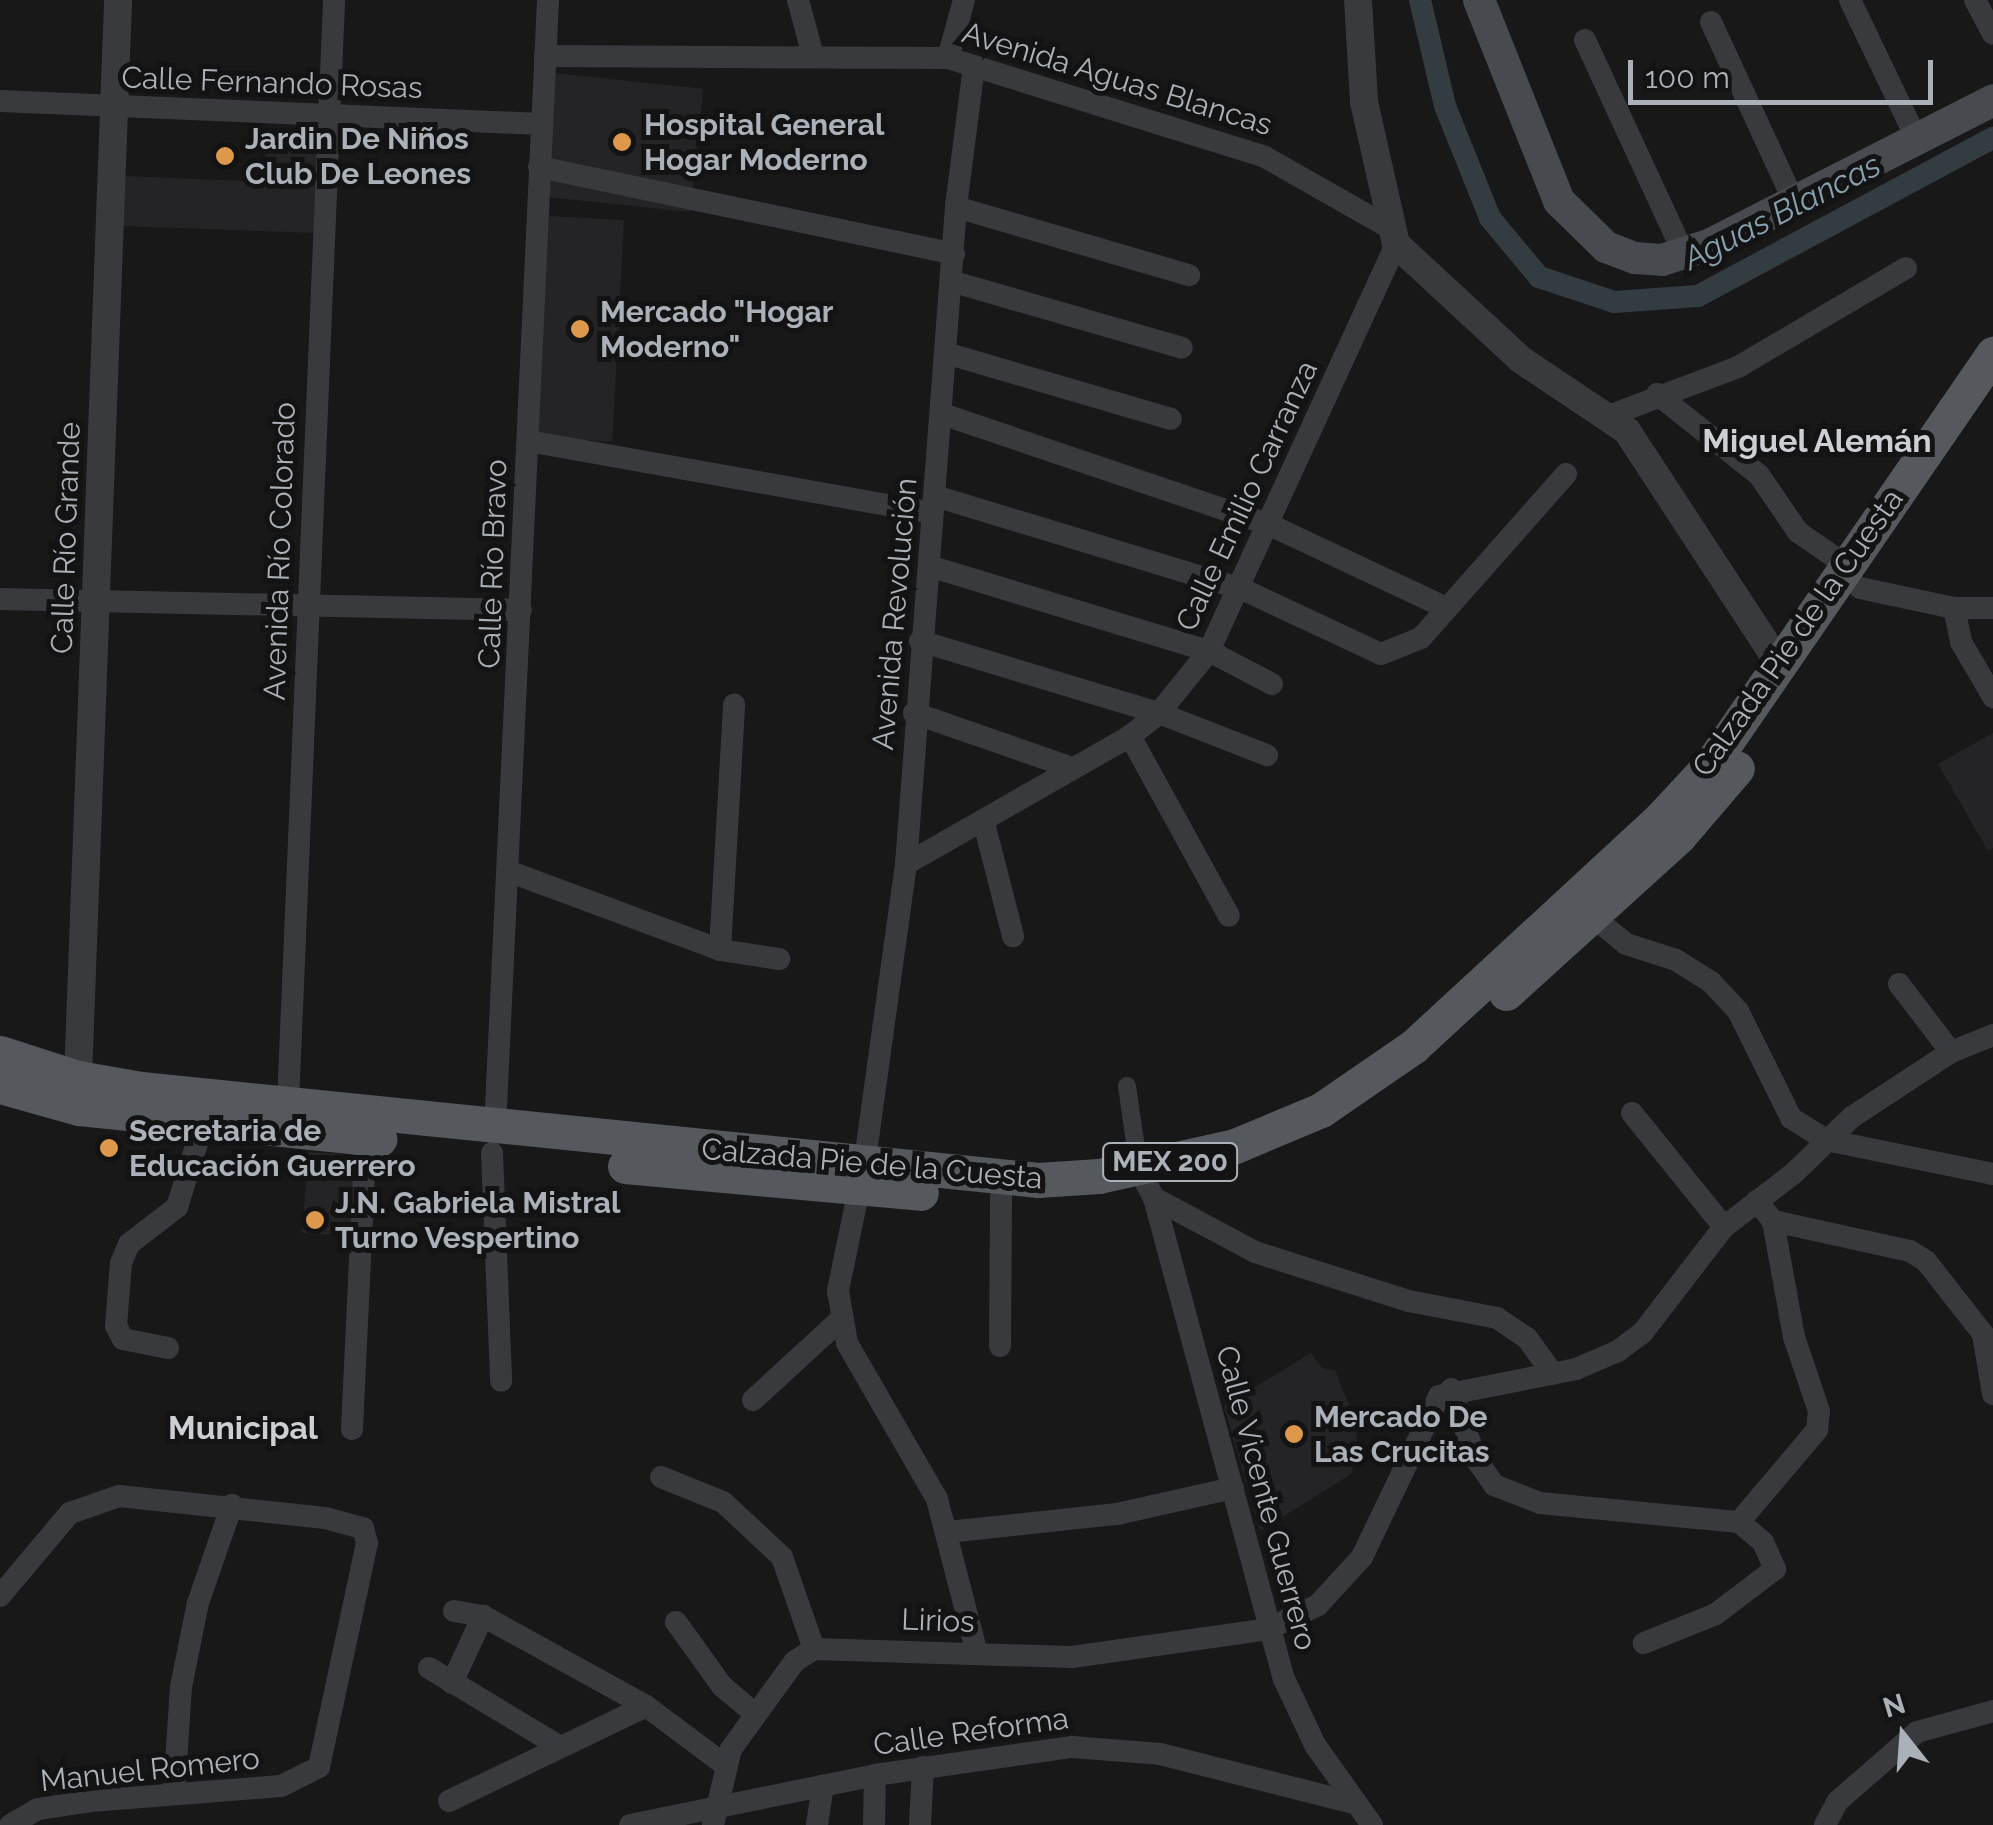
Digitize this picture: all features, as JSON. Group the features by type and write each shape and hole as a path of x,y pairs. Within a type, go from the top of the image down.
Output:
{"main road":[{"path":"1480,0 1568,213 1606,247 1635,258 1684,254 1795,204 1993,100"},
{"name":"Calzada Pie de la Cuesta","path":"0,1086 79,1108 203,1124 366,1137 494,1141 860,1177 1001,1197 1148,1185 1321,1110 1460,1018 1729,780 1993,353"},
{"name":"Calzada Pie de la Cuesta","path":"1581,908 1711,764 1780,665 1993,396"},
{"name":"Calzada Pie de la Cuesta","path":"0,1053 78,1078 288,1104 494,1141"},
{"name":"Calzada Pie de la Cuesta","path":"860,1177 1148,1185"}],"street":[{"name":"Calle Río Grande","path":"78,1078 118,0"},
{"name":"Avenida Río Colorado","path":"288,1104 334,0"},
{"name":"Calle Río Bravo","path":"500,1381 494,1141 548,0"},
{"path":"798,0 813,56"},
{"path":"948,58 964,0"},
{"path":"1358,0 1364,102 1392,235"},
{"path":"1850,0 1917,140"},
{"path":"1976,0 1993,34"},
{"path":"1711,22 1795,204"},
{"path":"1585,40 1684,254"},
{"name":"Avenida Aguas Blancas","path":"545,56 948,58 1265,156 1392,235 1520,360 1612,415 1780,665"},
{"name":"Avenida Revolución","path":"839,1321 838,1290 860,1177 906,864 920,641 949,354 956,207 974,66"},
{"name":"Calle Fernando Rosas","path":"0,101 541,124"},
{"path":"539,168 954,254"},
{"path":"956,207 1189,275"},
{"name":"Calle Emilio Carranza","path":"906,864 984,823 1130,736 1160,714 1209,652 1242,589 1392,235"},
{"path":"1612,415 1657,394 1738,368 1906,268"},
{"path":"954,282 1182,348"},
{"path":"949,354 1171,419"},
{"path":"1657,394 1758,475 1798,532 1853,577 1954,608 1993,608"},
{"path":"942,414 1270,525 1446,608"},
{"path":"528,441 934,505 1242,589 1381,654 1400,650 1421,638 1566,474"},
{"path":"929,566 1209,652 1272,684"},
{"path":"0,599 307,610 521,610"},
{"path":"1954,608 1961,642 1993,697"},
{"path":"920,641 1160,714 1267,755"},
{"path":"720,950 734,704"},
{"path":"914,713 1072,768"},
{"path":"1130,736 1229,916"},
{"path":"984,823 1013,936"},
{"path":"508,871 720,950 779,959"},
{"path":"1581,908 1626,944 1676,960 1738,1011 1792,1118 1826,1140 1993,1174"},
{"path":"1898,984 1951,1052"},
{"path":"1644,1644 1716,1614 1776,1569 1763,1542 1739,1522 1540,1503 1494,1485 1476,1459 1451,1389 1553,1374 1618,1351 1644,1332 1724,1227 1826,1140 1894,1086 1951,1052 1993,1035"},
{"path":"1127,1086 1148,1185 1255,1252 1408,1301 1497,1318 1527,1338 1553,1374"},
{"path":"1632,1113 1724,1227"},
{"path":"168,1348 123,1339 116,1326 122,1263 130,1244 178,1207 203,1124"},
{"path":"352,1429 366,1137"},
{"name":"Calle Vicente Guerrero","path":"1148,1185 1233,1488 1268,1629 1315,1745 1350,1802 1372,1825"},
{"path":"1000,1346 1001,1197"},
{"path":"1739,1522 1817,1430 1819,1411 1794,1338 1773,1222 1758,1201"},
{"path":"1773,1222 1910,1251 1926,1261 1983,1334 1993,1394"},
{"path":"753,1400 839,1321 937,1498 976,1650"},
{"name":"Lirios","path":"814,1649 976,1650 1072,1657 1268,1629 1318,1605 1362,1557 1428,1407 1451,1389"},
{"path":"662,1477 723,1502 782,1557 814,1649 795,1661 754,1713 725,1765 714,1815"},
{"path":"948,1532 1117,1514 1233,1488"},
{"name":"Manuel Romero","path":"0,1596 70,1513 119,1496 232,1505 363,1528 362,1578 319,1766 282,1786 38,1809 10,1825"},
{"path":"174,1794 181,1687 198,1603 232,1505"},
{"path":"454,1611 483,1616 646,1706 725,1765"},
{"path":"452,1683 483,1616"},
{"path":"676,1622 722,1686 754,1713"},
{"path":"429,1668 559,1746"},
{"path":"449,1801 646,1706"},
{"path":"1825,1825 1838,1802 1917,1732 1993,1711"},
{"name":"Calle Reforma","path":"630,1825 714,1815 823,1785 1012,1752 1112,1746 1350,1802"},
{"path":"920,1825 923,1767"},
{"path":"874,1825 875,1775"},
{"path":"817,1825 823,1785"}],"shaded area":[{"name":"Hospital General Hogar Moderno","path":"553,73 703,89 690,212 540,196"},
{"path":"266,143 325,144 317,233 121,226 123,176 266,182"},
{"name":"Mercado \"Hogar Moderno\"","path":"549,216 624,220 612,442 537,438"},
{"path":"1993,733 1993,848 1988,851 1938,764"},
{"path":"308,1152 375,1157 369,1237 302,1233"},
{"name":"Mercado De Las Crucitas","path":"1311,1353 1322,1368 1335,1370 1355,1420 1358,1449 1351,1474 1260,1531 1224,1406"}],"waterway":[{"name":"Aguas Blancas","path":"1420,0 1445,106 1490,218 1539,277 1614,302 1698,296 1993,138"}],"place":[{"name":"Hospital General Hogar Moderno","path":"622,142"},
{"name":"Jardin De Niños Club De Leones","path":"225,156"},
{"name":"Mercado \"Hogar Moderno\"","path":"580,329"},
{"name":"Secretaria de Educación Guerrero","path":"109,1148"},
{"name":"J.N. Gabriela Mistral Turno Vespertino","path":"315,1220"},
{"name":"Mercado De Las Crucitas","path":"1294,1434"}],"district":[{"name":"Miguel Alemán","path":"1817,441"},
{"name":"Municipal","path":"243,1428"}]}
